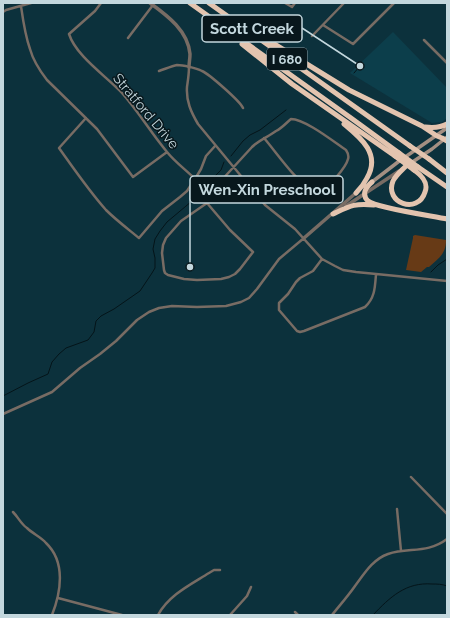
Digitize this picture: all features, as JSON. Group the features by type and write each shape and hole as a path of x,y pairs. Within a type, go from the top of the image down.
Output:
{"highway":[{"name":"I 680","path":"190,3 351,118 397,154"},
{"name":"I 680","path":"209,3 365,115 447,169"},
{"name":"I 680","path":"215,3 331,86 396,135"},
{"path":"230,32 238,41 316,102 360,138 365,144 369,150 371,161 370,172 356,193"},
{"path":"258,34 349,90 422,126 437,136 446,139"},
{"path":"316,102 447,187"},
{"path":"422,126 435,128 447,124"},
{"name":"I 680","path":"430,158 447,173"},
{"path":"405,167 395,178 392,188 394,196 399,202 410,205 423,198 426,191 424,179 416,168"},
{"path":"372,182 366,188 366,199 381,206"},
{"path":"333,214 357,204 363,204 447,219"}],"main road":[{"path":"372,182 447,128"},
{"path":"405,167 446,139"}],"street":[{"path":"3,12 31,3"},
{"name":"Stratford Drive","path":"100,3 95,11 69,34 73,42 83,56 121,92 133,106 174,160 196,179"},
{"path":"285,3 292,7 295,3"},
{"path":"312,36 344,3"},
{"path":"323,24 353,44 394,3"},
{"path":"128,38 152,4 178,26 190,53 187,88 188,103 192,115 215,146 265,205 295,229 322,259 343,270 447,281"},
{"path":"21,6 30,50 40,71 47,80 97,129 133,177 167,152"},
{"path":"424,40 447,63"},
{"path":"159,71 177,65 202,71 230,93 242,104 243,108"},
{"path":"86,118 59,148 106,210 139,238 162,211 187,191 196,179 206,156 215,146"},
{"path":"207,203 230,230 253,252 235,274 221,280 184,279 168,275 164,270 162,253 166,238 181,221 207,203 219,183 252,147 264,138 275,132 291,119 309,126 346,150 349,158 341,173 320,192 314,193 298,179 264,138"},
{"path":"333,214 405,167"},
{"path":"3,414 52,392 80,368 116,341 138,320 149,312 159,308 172,306 197,308 226,306 249,298 279,259 356,193 372,182"},
{"path":"322,259 313,271 296,282 288,294 279,303 279,310 295,329 300,332 365,307 373,297 376,274"},
{"path":"411,477 447,514"},
{"path":"397,509 401,551"},
{"path":"13,512 26,528 49,545 58,563 60,575 58,598 52,615"},
{"path":"332,615 374,562 384,556 401,551 424,549 447,539"},
{"path":"158,615 166,603 176,593 208,573 214,570 220,570"},
{"path":"230,615 247,596 251,587"},
{"path":"58,598 122,615"},
{"path":"295,612 298,615"}],"shaded area":[{"path":"393,32 447,88 447,118 442,122 432,123 350,73"},
{"path":"415,235 446,240 445,249 441,255 429,267 421,272 406,270 413,236"}],"waterway":[{"path":"354,73 360,66"},
{"path":"231,156 250,135 260,130 286,110"},
{"path":"3,396 48,374 52,362 66,348 88,340 94,332 96,321 101,316 140,291 155,268 153,249 155,239 160,231 167,222 192,201 198,198 210,181 221,170 224,162"},
{"path":"431,272 447,259"},
{"path":"373,615 392,597 406,588 423,584 440,584 447,586"}],"place":[{"name":"Scott Creek","path":"360,66"},
{"name":"Wen-Xin Preschool","path":"190,267"}]}
